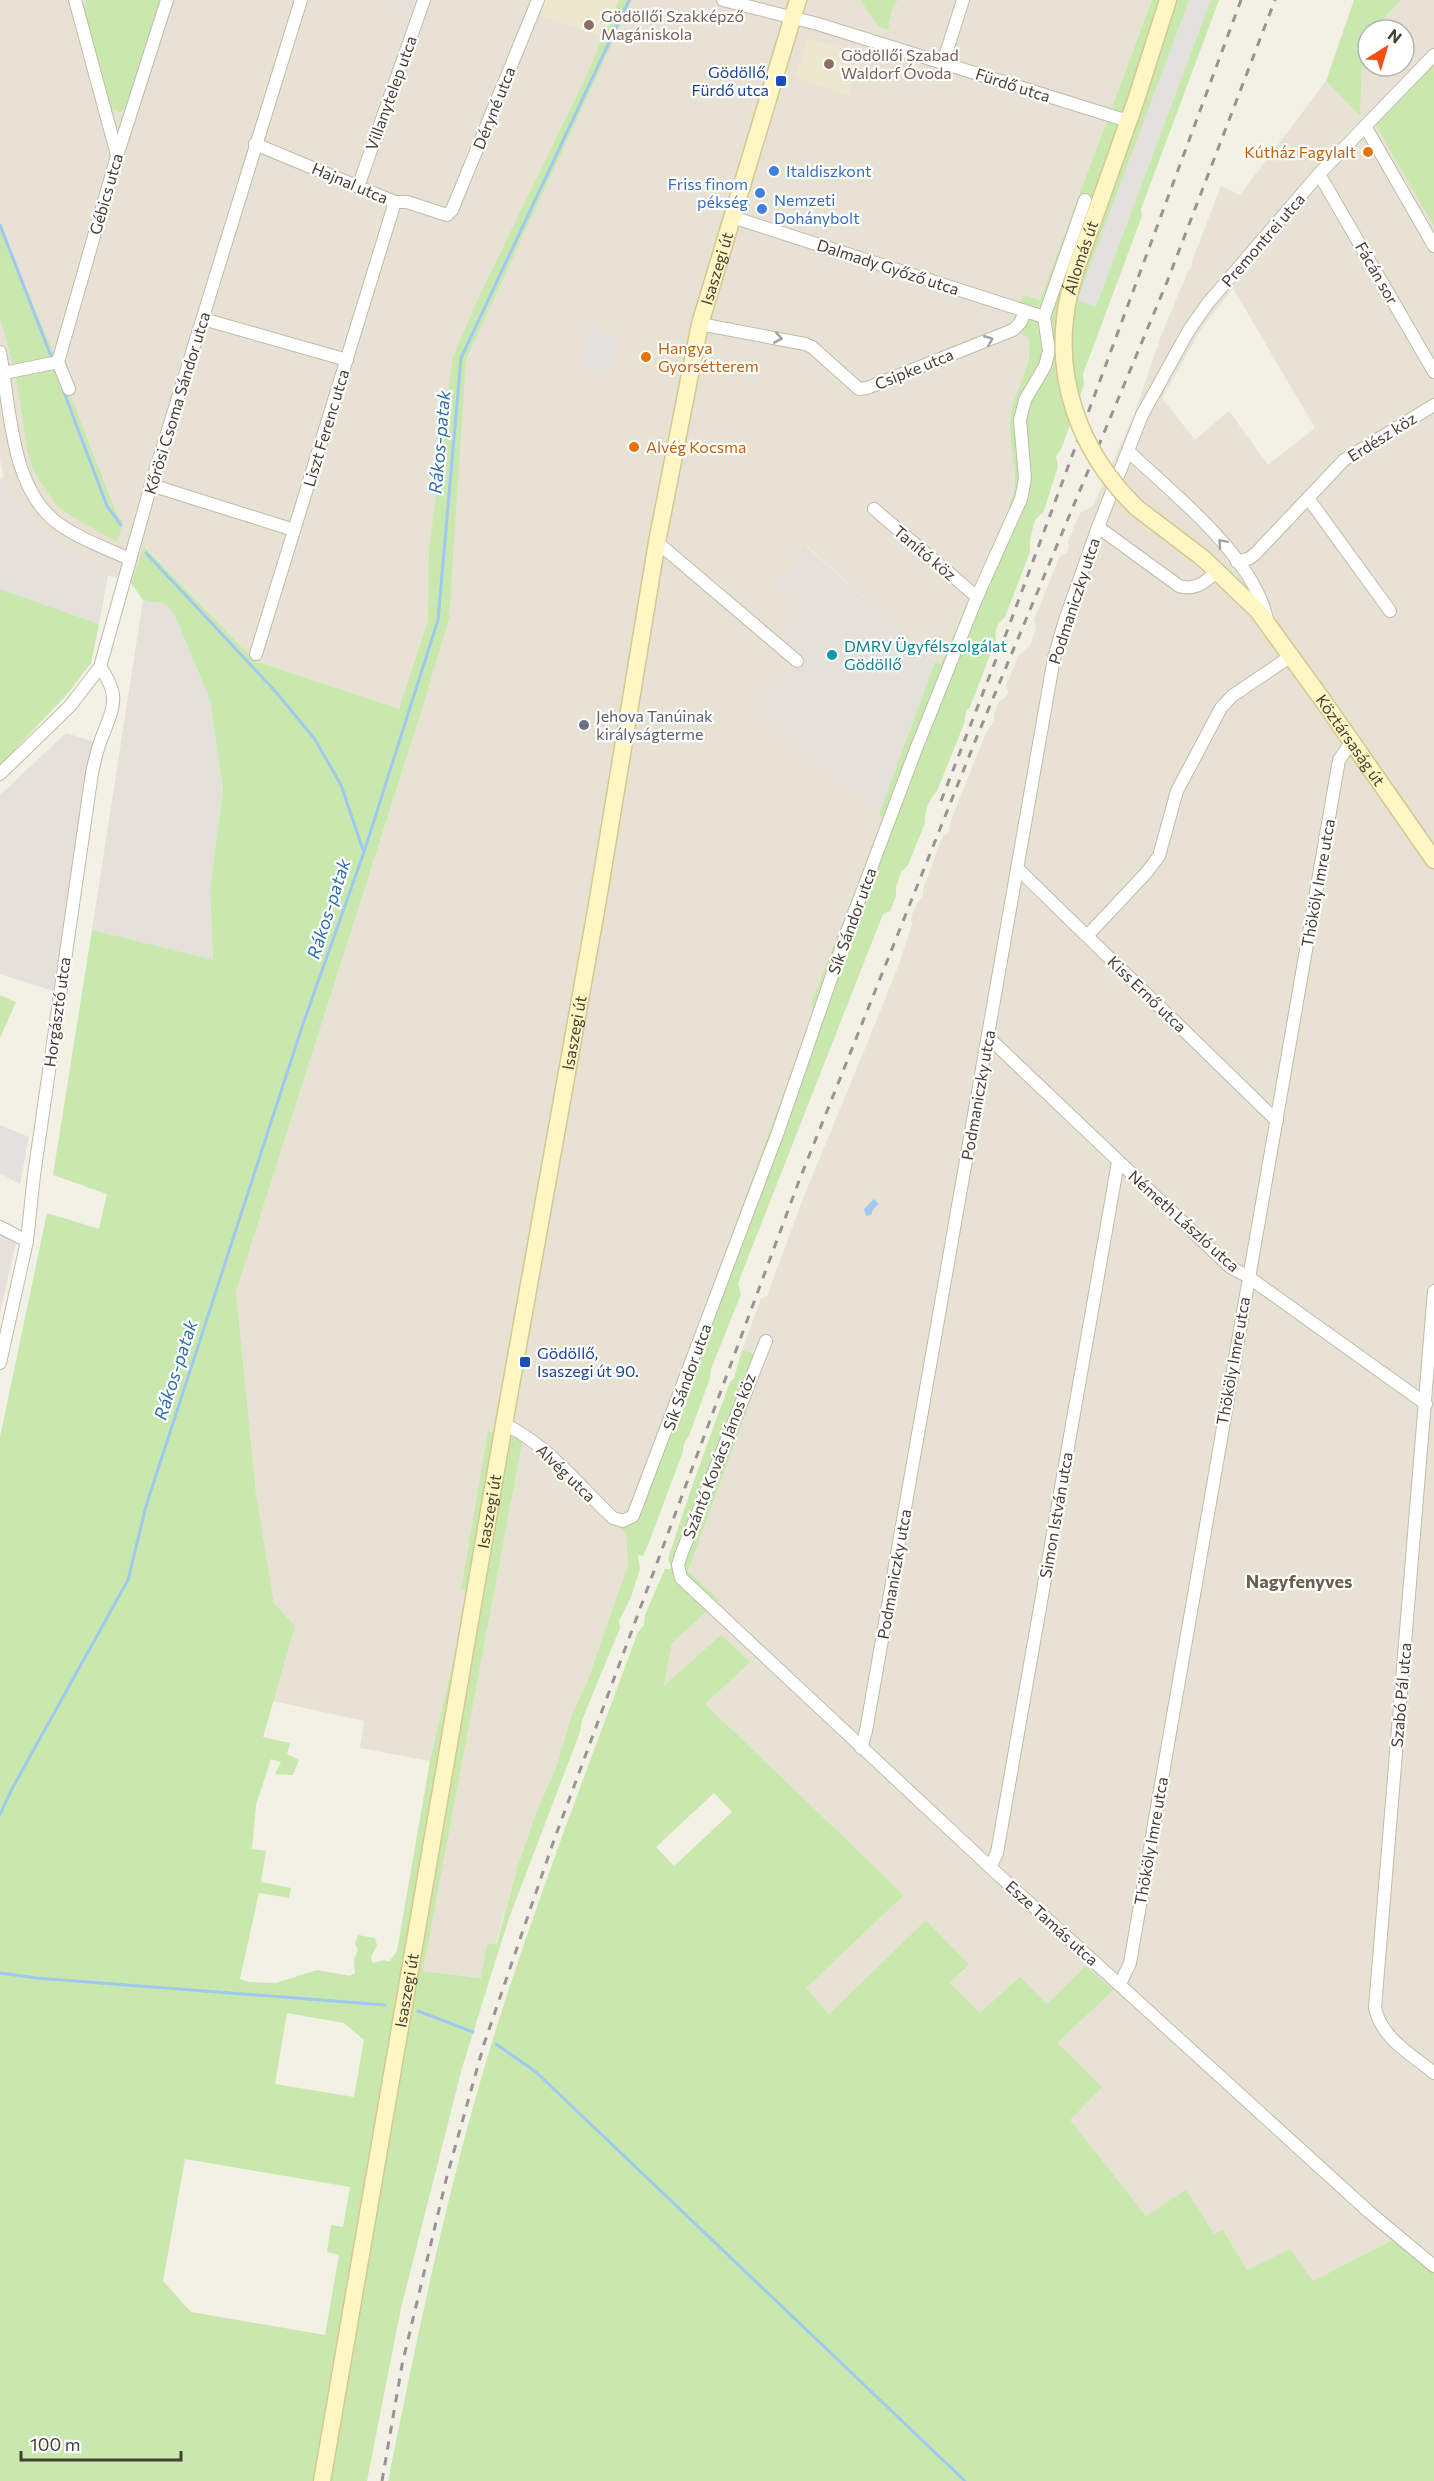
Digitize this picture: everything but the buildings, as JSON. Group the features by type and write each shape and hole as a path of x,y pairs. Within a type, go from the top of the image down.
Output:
{"main road":[{"name":"Isaszegi út","path":"322,2481 504,1424 595,916 657,542 700,324 798,0"},
{"name":"Állomás út","path":"1137,508 1113,482 1095,457 1072,405 1066,380 1063,343 1069,295 1076,269 1168,0"},
{"name":"Köztársaság út","path":"1137,508 1217,570 1267,622 1434,860"}],"street":[{"path":"75,0 117,156"},
{"name":"Gébics utca","path":"58,362 117,156 167,0"},
{"name":"Kőrösi Csoma Sándor utca","path":"0,774 70,706 100,667 151,485 301,0"},
{"name":"Villanytelep utca","path":"358,187 424,0"},
{"name":"Déryné utca","path":"447,215 452,210 538,0"},
{"name":"Fürdő utca","path":"723,0 793,18 1128,121"},
{"path":"943,63 963,0"},
{"name":"Premontrei utca","path":"1129,452 1147,406 1189,330 1208,303 1319,174 1434,55"},
{"path":"1365,126 1434,246"},
{"name":"Hajnal utca","path":"255,144 395,202 407,202 447,215"},
{"name":"Fácán sor","path":"1319,174 1434,372"},
{"name":"Állomás út","path":"1044,317 1085,200"},
{"name":"Liszt Ferenc utca","path":"256,654 395,202"},
{"name":"Dalmady Győző utca","path":"732,217 1044,317"},
{"name":"Csipke utca","path":"700,324 805,344 812,347 859,388 867,388 1013,330 1020,323 1025,312"},
{"name":"Sík Sándor utca","path":"626,1521 635,1513 650,1478 774,1144 848,932 916,749 1024,487 1020,420 1025,400 1045,366 1049,351 1044,317"},
{"path":"203,319 347,360"},
{"path":"0,352 18,455 34,496 49,514 65,527 130,559"},
{"path":"4,373 58,362 69,389"},
{"name":"Erdész köz","path":"1237,562 1250,558 1256,553 1344,460 1434,405"},
{"name":"Köztársaság út","path":"1129,452 1206,525 1237,562 1261,597 1267,622"},
{"name":"Podmaniczky utca","path":"861,1748 866,1731 989,1038 1054,658 1098,527 1129,452"},
{"path":"151,485 294,530"},
{"path":"1308,498 1390,611"},
{"name":"Tanító köz","path":"874,509 977,597"},
{"path":"1098,527 1179,586 1187,588 1198,586 1217,570"},
{"path":"657,542 797,661"},
{"path":"1087,936 1148,872 1159,856 1177,791 1221,708 1232,696 1291,656"},
{"name":"Horgásztó utca","path":"0,1363 27,1241 34,1175 92,773 97,751 114,703 110,682 100,667"},
{"name":"Thököly Imre utca","path":"1120,1984 1130,1963 1247,1276 1277,1121 1339,760 1352,741"},
{"name":"Kiss Ernő utca","path":"1017,868 1277,1121"},
{"name":"Németh László utca","path":"989,1038 1230,1267 1247,1276 1428,1410"},
{"name":"Simon István utca","path":"990,1867 997,1853 1118,1162"},
{"path":"0,1227 27,1241"},
{"name":"Szabó Pál utca","path":"1434,1292 1428,1410 1375,2008 1378,2021 1385,2034 1434,2073"},
{"name":"Szántó Kovács János köz","path":"678,1572 681,1555 766,1341"},
{"name":"Alvég utca","path":"504,1424 519,1431 538,1446 613,1518 626,1521"},
{"name":"Esze Tamás utca","path":"678,1572 682,1580 990,1867 1368,2211 1434,2266"}],"shaded area":[{"path":"0,0 86,0 84,5 120,112 127,107 163,0 388,0 412,11 416,0 860,0 879,27 888,30 893,5 898,0 1152,0 1040,300 1023,295 1018,332 1028,338 1028,368 1012,408 1015,483 1013,492 1008,510 939,666 806,545 775,582 803,608 800,657 758,707 884,818 842,923 815,1010 626,1534 628,1564 615,1606 588,1680 572,1714 557,1765 536,1813 518,1865 496,1943 487,1944 482,1978 423,1971 523,1440 488,1431 461,1590 469,1592 430,1761 360,1748 364,1721 273,1701 295,1626 274,1603 256,1493 236,1292 420,717 255,661 145,546 131,583 95,571 76,553 39,528 16,501 4,477 0,460"},
{"path":"388,0 416,0 412,11"},
{"name":"Gödöllői Szakképző Magániskola","path":"542,0 619,0 604,37 536,14"},
{"path":"1189,0 1211,0 1096,307 1077,300"},
{"path":"1401,0 1434,0 1434,2273 1393,2239 1313,2281 1247,2270 1223,2230 1214,2234 1146,2217 1069,2119 1057,2044 1047,2004 980,2013 950,1983 969,1966 926,1920 829,2014 806,1988 904,1895 704,1704 664,1687 672,1643 718,1600 688,1571 772,1342 757,1354 742,1350 761,1298 767,1296 804,1196 899,964 912,924 911,917 917,903 922,898 924,886 943,836 949,832 951,820 986,733 994,721 999,701 1005,698 1008,692 1006,685 1019,655 1030,646 1036,627 1034,620 1060,556 1067,553 1068,541 1080,513 1093,506 1134,415 1159,346 1158,343 1188,271 1192,267 1192,261 1221,186 1240,195 1326,81 1360,116 1362,78 1416,78 1416,18 1384,18","holes":["1233,288 1315,428 1268,465 1229,411 1195,440 1162,398 1201,329"]},
{"name":"Gödöllői Szabad Waldorf Óvoda","path":"808,38 861,55 848,95 795,77"},
{"path":"591,324 599,326 598,332 617,336 608,371 581,366"},
{"path":"4,477 16,501 39,528 76,552 95,571 108,575 99,624 0,589 0,479"},
{"path":"805,545 935,662 879,814 758,707 800,657 778,638 802,608 774,583"},
{"path":"143,600 166,604 176,618 210,700 223,789 210,891 213,961 92,930"},
{"path":"66,733 94,742 53,991 0,974 0,795"},
{"path":"0,1125 29,1137 20,1184 0,1173"},
{"path":"0,1222 17,1238 0,1313"}],"green space":[{"path":"86,0 163,0 127,107 120,112 108,105 83,8"},
{"path":"619,0 632,0 466,359 449,618 420,716 236,1292 256,1493 274,1603 295,1626 263,1737 290,1743 287,1754 299,1760 293,1775 275,1774 281,1762 271,1759 256,1805 252,1849 266,1851 261,1882 291,1888 289,1898 259,1893 240,1979 249,1982 276,1983 317,1970 350,1976 355,1973 354,1960 358,1949 355,1944 358,1935 375,1938 377,1945 371,1957 373,1963 384,1960 389,1962 397,1951 430,1761 469,1592 461,1590 488,1431 523,1439 423,1971 481,1978 487,1944 497,1943 518,1865 536,1813 557,1765 572,1714 588,1680 628,1565 626,1534 620,1528 633,1504 814,1010 811,1004 883,818 879,814 935,662 940,665 1008,510 1015,483 1010,418 1027,366 1029,348 1028,338 1018,332 1007,336 1023,295 1040,300 1152,0 1219,0 1141,209 1142,216 1083,374 1084,385 1062,447 1056,456 1058,466 1044,511 1035,520 1030,539 1030,552 1005,617 997,626 996,639 970,707 966,711 964,724 937,791 928,806 925,823 908,865 901,872 890,911 883,914 738,1283 741,1294 711,1369 710,1378 648,1545 643,1556 638,1555 640,1569 631,1597 619,1621 620,1628 582,1720 580,1732 508,1921 462,2068 401,2308 367,2481 0,2481 0,1437 47,1213 99,1229 107,1194 53,1175 92,930 213,960 210,891 223,789 210,700 176,618 166,604 143,600 131,583 144,546 255,661 399,709 428,621 429,551 453,357 478,299 585,79","holes":["287,2013 344,2023 364,2040 354,2097 275,2084","185,2159 350,2187 343,2227 331,2225 327,2252 339,2255 325,2335 191,2312 163,2281"]},
{"path":"860,0 898,0 893,6 888,30 879,27"},
{"path":"1354,0 1401,0 1384,18 1356,18 1356,78 1362,78 1360,116 1326,81"},
{"path":"1434,60 1434,226 1373,120"},
{"path":"0,226 60,369 117,515 123,522 117,542 56,505 33,470 28,453 16,376 0,316"},
{"path":"0,589 99,624 91,663 69,692 0,765"},
{"path":"0,995 16,1002 0,1038"},
{"path":"764,1338 772,1342 688,1571 719,1600 672,1643 664,1686 721,1635 750,1662 705,1704 904,1895 806,1988 829,2014 926,1920 969,1965 950,1983 980,2013 1020,1977 1047,2004 1086,1966 1113,1990 1057,2043 1102,2087 1070,2120 1146,2216 1186,2190 1214,2234 1223,2230 1247,2270 1290,2249 1313,2281 1394,2239 1434,2273 1434,2481 388,2481 426,2298 470,2117 521,1952 638,1632 644,1625 645,1615 665,1569 670,1569 668,1559 675,1537 730,1382 734,1378 742,1350 757,1354","holes":["714,1793 732,1812 674,1866 656,1847"]}],"water":[{"path":"874,1199 879,1204 873,1209 871,1215 866,1216 864,1209"}],"waterway":[{"name":"Rákos-patak","path":"0,1814 128,1580 146,1506 302,1027 364,852 438,620 461,358 629,0"},
{"path":"0,225 51,356"},
{"path":"62,387 107,506 121,525"},
{"path":"146,553 275,691 314,738 341,785 363,850"},
{"path":"0,1973 36,1978 385,2005"},
{"path":"418,2011 473,2032"},
{"path":"496,2044 536,2072 965,2481"}],"railway":[{"path":"941,801 1009,626 1241,0"},
{"path":"382,2481 402,2365 447,2176 484,2044 554,1840 799,1181 976,739 1167,282 1275,0"}],"place":[{"name":"Gödöllői Szakképző Magániskola","path":"589,25"},
{"name":"Gödöllői Szabad Waldorf Óvoda","path":"829,64"},
{"name":"Gödöllő, Fürdő utca","path":"781,81"},
{"name":"Kútház Fagylalt","path":"1368,152"},
{"name":"Italdiszkont","path":"774,171"},
{"name":"Friss finom pékség","path":"760,193"},
{"name":"Nemzeti Dohánybolt","path":"762,209"},
{"name":"Hangya Gyorsétterem","path":"646,357"},
{"name":"Alvég Kocsma","path":"634,447"},
{"name":"DMRV Ügyfélszolgálat Gödöllő","path":"832,655"},
{"name":"Jehova Tanúinak királyságterme","path":"584,725"},
{"name":"Gödöllő, Isaszegi út 90.","path":"525,1362"}],"district":[{"name":"Nagyfenyves","path":"1299,1582"}]}
